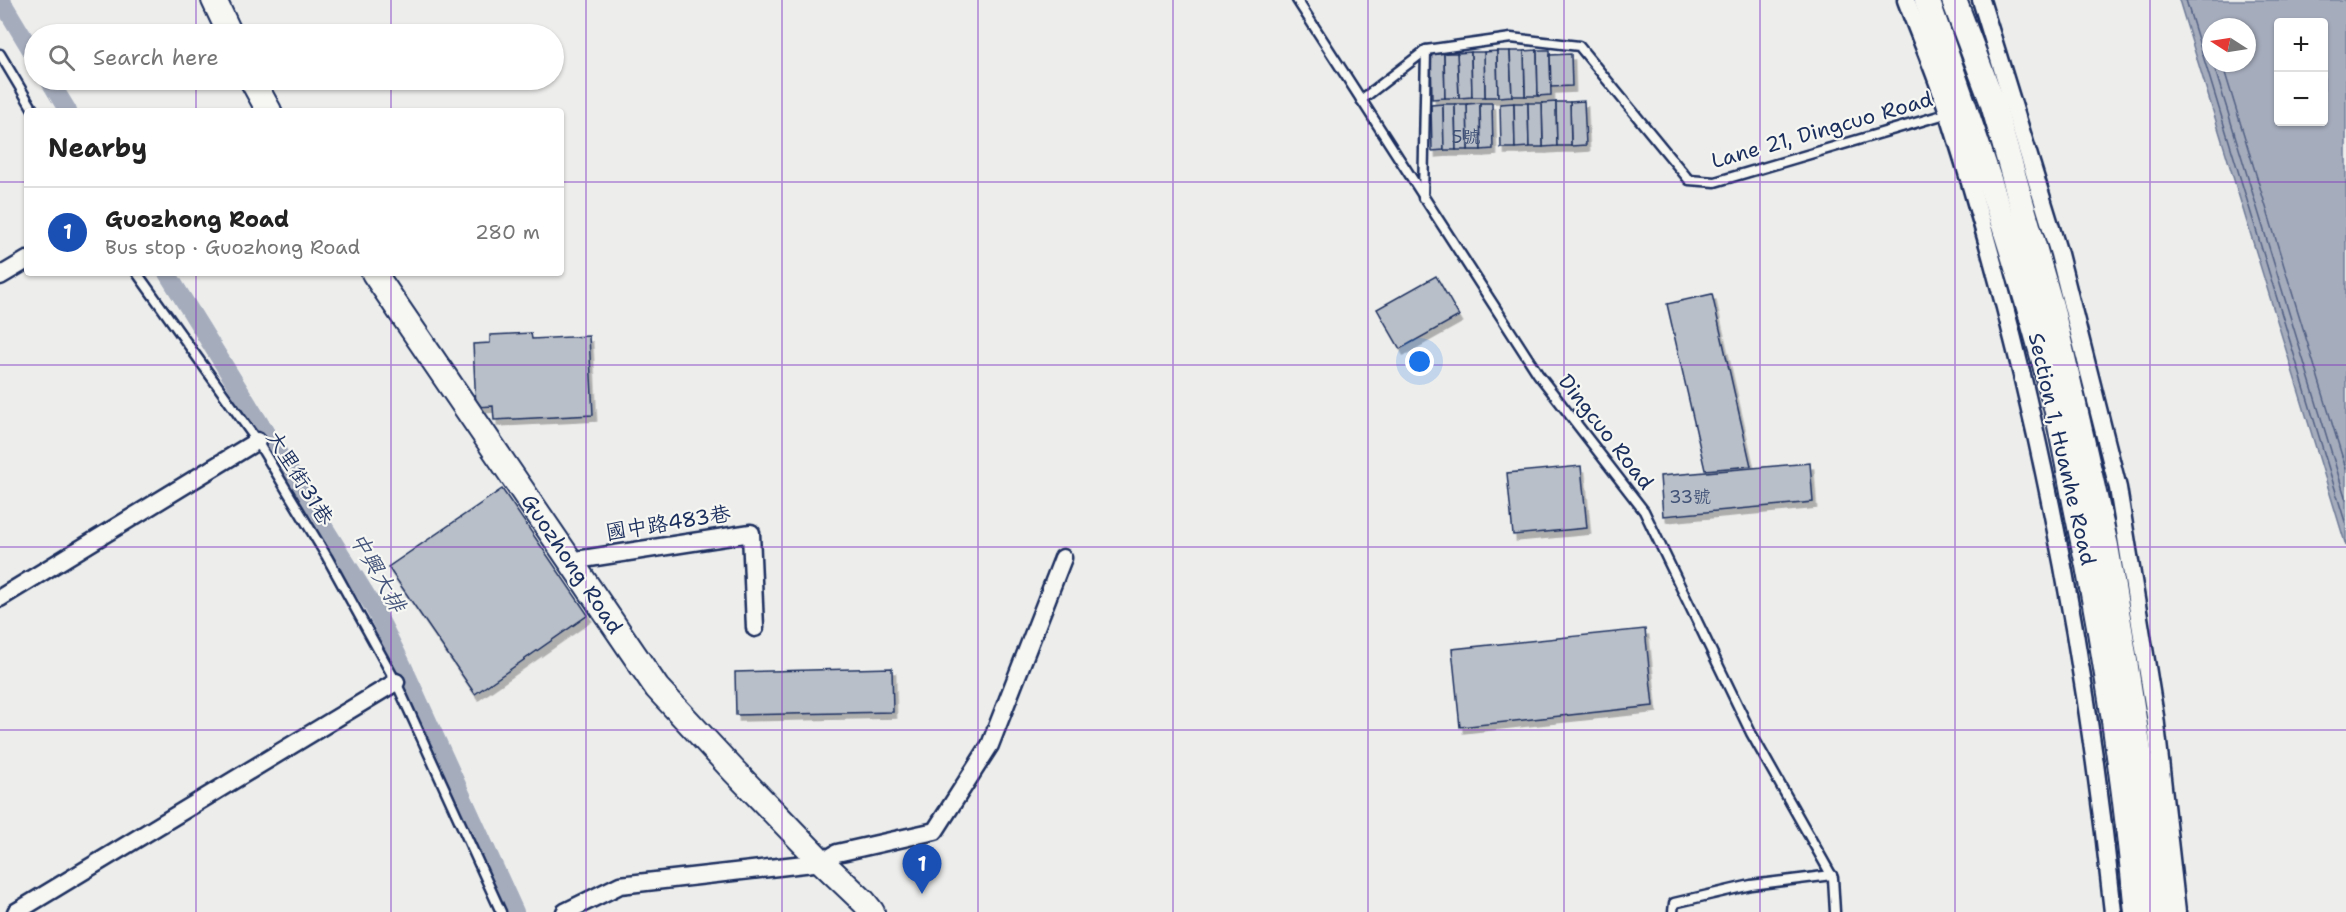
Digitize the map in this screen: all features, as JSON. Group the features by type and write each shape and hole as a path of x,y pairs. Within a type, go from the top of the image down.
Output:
{"street":[{"path":"214,0 225,24"},
{"name":"Section 1, Huanhe Road","path":"1906,0 1979,104 2051,306 2106,546 2147,803 2159,912"},
{"name":"Section 1, Huanhe Road","path":"1927,0 1979,104 2059,254 2118,488 2155,716 2177,912"},
{"name":"Section 1, Huanhe Road","path":"1954,0 2017,268 2054,397 2091,578 2130,841 2137,912"},
{"name":"Section 1, Huanhe Road","path":"1981,0 1979,104 1994,270 2029,402 2068,596 2089,727 2113,912"},
{"path":"257,90 267,108"},
{"path":"0,276 24,262"},
{"name":"Guozhong Road","path":"376,276 657,688 872,912"},
{"path":"0,598 257,441"},
{"name":"國中路483巷","path":"570,561 751,533 755,628"},
{"path":"565,912 620,885 822,862 837,853 934,831 990,745 1063,558"},
{"path":"16,912 396,682"}],"lane":[{"name":"Dingcuo Road","path":"1297,0 1538,374 1644,510 1751,733 1832,875 1835,912"},
{"name":"Lane 21, Dingcuo Road","path":"1361,100 1426,50 1511,38 1579,46 1689,180 1715,182 1979,104"},
{"path":"1423,198 1426,50"},
{"path":"0,54 32,108"},
{"name":"大里街31巷","path":"139,276 257,441 327,556 396,682 501,912"},
{"path":"1673,912 1674,903 1751,885 1832,875"}],"water":[{"path":"2179,0 2346,0 2346,546"}],"building":[{"path":"1537,50 1538,96 1525,96 1524,51"},
{"path":"1537,50 1550,50 1551,95 1538,96"},
{"path":"1497,51 1498,97 1485,97 1484,52"},
{"path":"1497,51 1510,51 1512,96 1498,97"},
{"path":"1510,51 1524,51 1525,96 1512,96"},
{"path":"1471,52 1472,97 1459,98 1457,53"},
{"path":"1471,52 1484,52 1485,97 1472,97"},
{"path":"1444,53 1445,98 1432,99 1431,54"},
{"path":"1444,53 1457,53 1459,98 1445,98"},
{"path":"1571,54 1572,86 1551,87 1550,55"},
{"path":"1584,101 1586,145 1571,146 1570,102"},
{"path":"1556,102 1557,146 1543,147 1542,103"},
{"path":"1556,102 1570,102 1571,146 1557,146"},
{"path":"1480,103 1481,150 1468,150 1467,104"},
{"path":"1480,103 1492,103 1493,149 1481,150"},
{"path":"1514,103 1515,148 1501,148 1500,104"},
{"path":"1514,103 1528,103 1529,147 1515,148"},
{"path":"1528,103 1542,103 1543,147 1529,147"},
{"path":"1443,104 1444,150 1432,151 1431,105"},
{"path":"1443,104 1455,104 1456,150 1444,150"},
{"path":"1455,104 1467,104 1468,150 1456,150"},
{"path":"1436,276 1459,316 1400,349 1377,309"},
{"path":"1712,294 1751,466 1705,470 1667,304"},
{"path":"531,333 532,339 589,336 593,415 494,420 493,406 476,407 473,344 490,343 490,335"},
{"path":"1810,463 1813,502 1663,516 1660,476"},
{"path":"1581,466 1587,528 1513,535 1507,473"},
{"path":"502,489 588,615 475,694 388,567"},
{"path":"1645,629 1653,706 1460,727 1452,649"},
{"path":"892,668 893,712 736,715 735,672"}],"waterway":[{"name":"中興大排","path":"1,0 24,38"},
{"name":"中興大排","path":"55,90 66,108"},
{"name":"中興大排","path":"169,276 373,606 402,664 515,912"}],"place":[{"name":"Guozhong Road","path":"922,894"}]}
